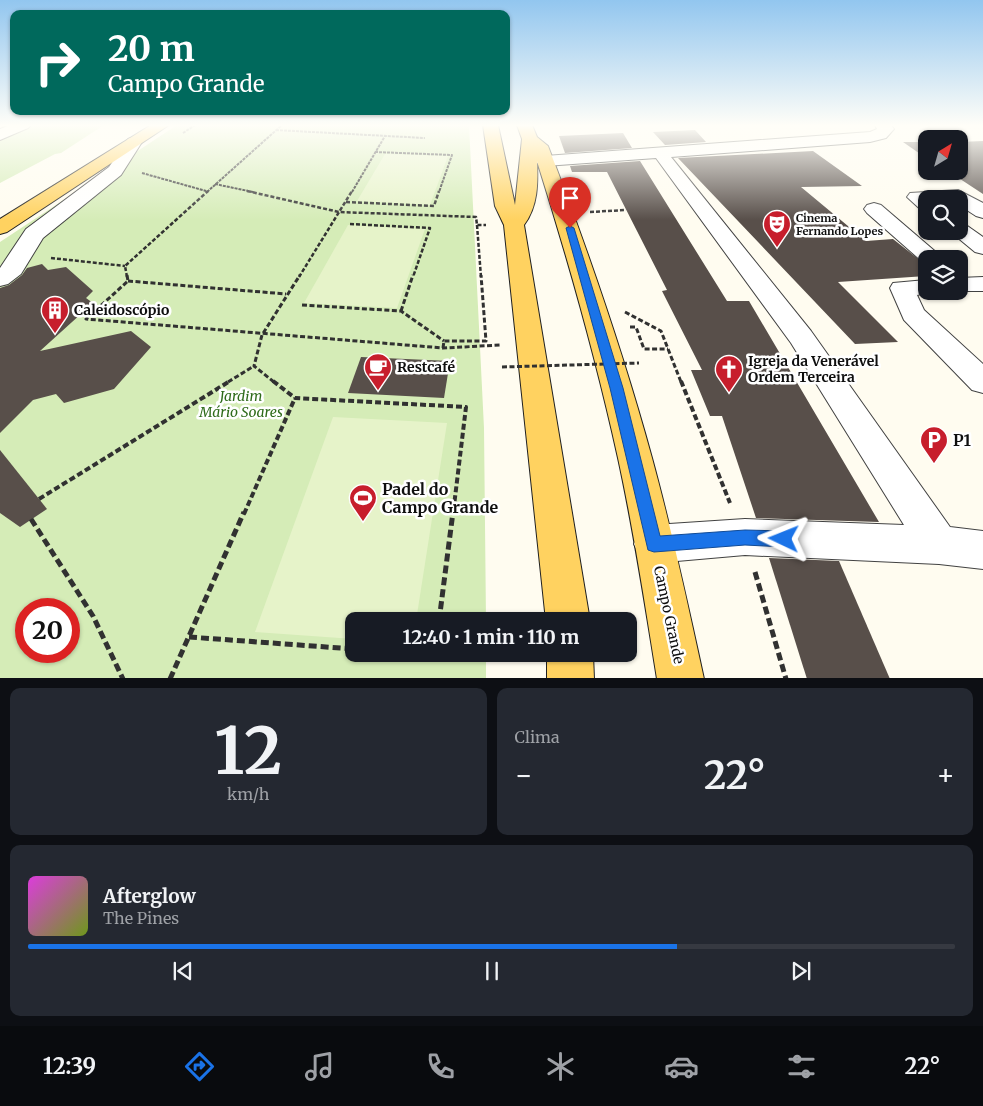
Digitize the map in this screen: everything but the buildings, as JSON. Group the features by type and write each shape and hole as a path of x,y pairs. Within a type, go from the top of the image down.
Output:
{"main road":[{"path":"0,228 111,157"},
{"path":"496,157 505,206 514,225 567,612"},
{"path":"514,225 522,216 526,202 528,157"},
{"name":"Campo Grande","path":"544,157 570,228 617,388 654,544 682,678"},
{"path":"570,662 571,678"}],"street":[{"path":"0,279 13,269 34,234 115,171 124,157"},
{"path":"546,161 605,157"},
{"path":"664,159 801,337 940,545"},
{"path":"968,202 983,212"},
{"path":"874,209 923,250"},
{"path":"968,236 983,247"},
{"path":"968,278 983,266"},
{"path":"918,287 902,288 913,314 983,382"},
{"path":"654,544 745,537 940,545 983,550"}],"path":[{"path":"23,255 125,266 246,157"},
{"path":"39,499 254,366 262,335 372,157"},
{"path":"346,202 434,206 451,157"},
{"path":"134,171 206,192"},
{"path":"215,184 339,212 476,217"},
{"path":"582,212 626,210"},
{"path":"350,224 430,228 401,311"},
{"path":"302,305 401,311 444,341 486,342 477,225"},
{"path":"125,266 128,280"},
{"path":"286,294 128,280 86,318 262,335 442,348 501,346 502,353"},
{"path":"619,308 661,331 745,537 786,678"},
{"path":"442,348 444,341"},
{"path":"644,349 668,349"},
{"path":"502,360 502,367 639,363"},
{"path":"254,366 295,398 466,407 440,612"},
{"path":"170,678 295,398"},
{"path":"31,520 72,580 111,650 123,678"},
{"path":"189,637 345,648"}],"green space":[{"path":"0,157 50,157 0,183"},
{"name":"Jardim Mário Soares","path":"129,157 471,157 484,428 486,612 345,612 345,662 486,662 486,678 0,678 0,242"},
{"path":"383,157 448,157 430,205 357,201"},
{"path":"348,225 425,229 397,308 304,303"},
{"name":"Padel do Campo Grande","path":"333,417 447,423 417,612 345,612 345,638 255,632"}],"place":[{"name":"Cinema Fernando Lopes","path":"777,248"},
{"name":"Caleidoscópio","path":"55,334"},
{"name":"Restcafé","path":"378,391"},
{"name":"Igreja da Venerável Ordem Terceira","path":"729,393"},
{"name":"P1","path":"934,464"},
{"name":"Padel do Campo Grande","path":"363,522"}],"route":[{"path":"570,228 599,333 617,388 654,544 745,537 784,539"}]}
